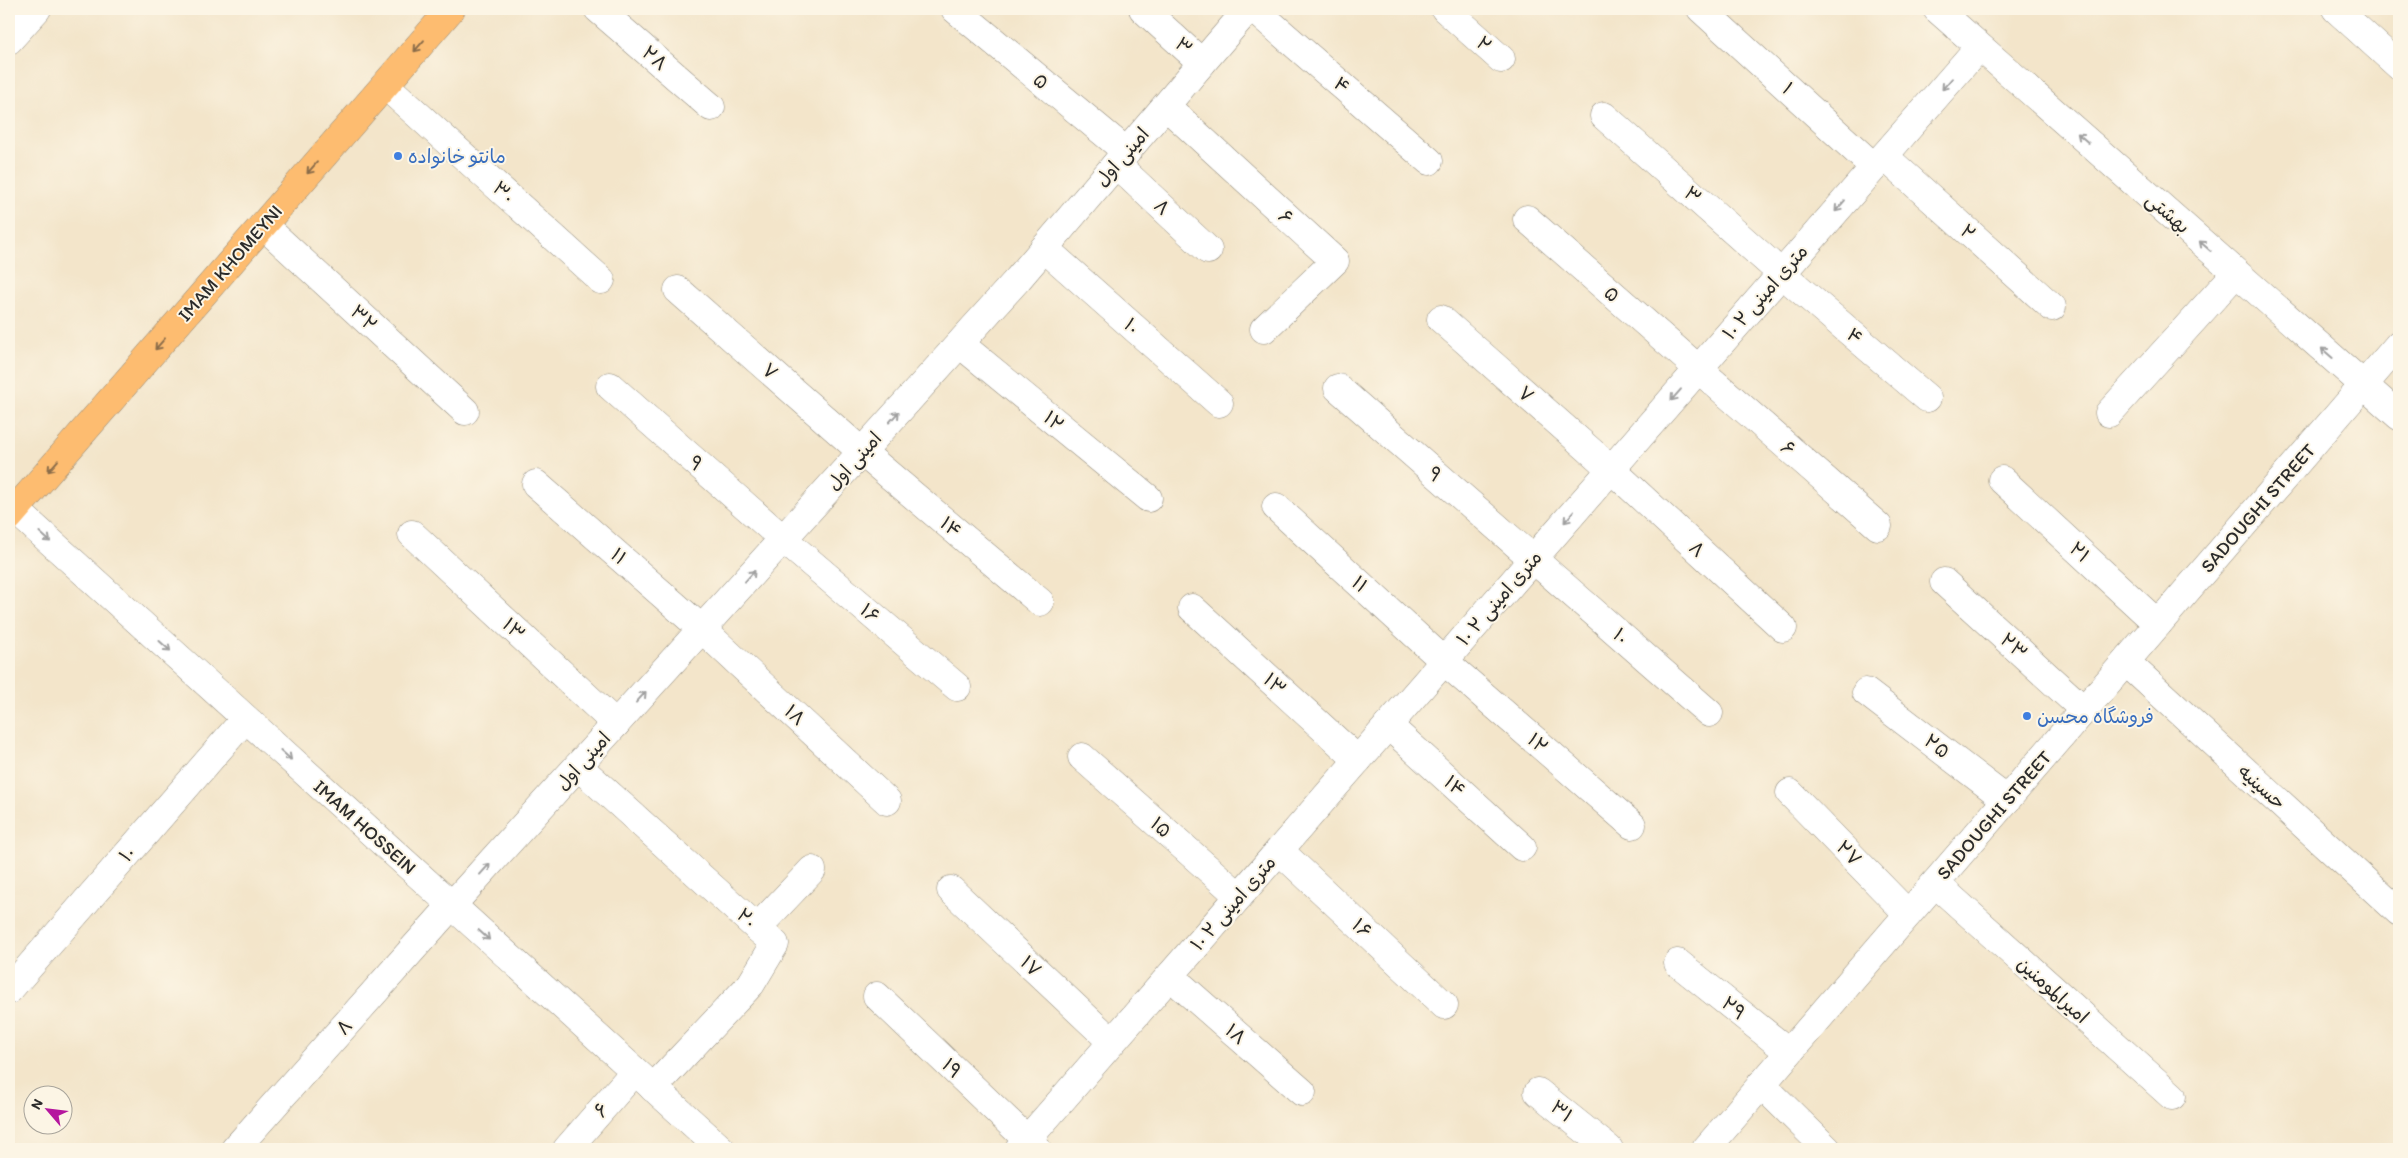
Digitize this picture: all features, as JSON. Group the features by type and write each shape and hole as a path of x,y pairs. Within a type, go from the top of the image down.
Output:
{"main road":[{"name":"IMAM KHOMEYNI","path":"11,510 451,9"}],"street":[{"path":"9,40 37,9"},
{"name":"۲۸","path":"598,9 711,107"},
{"name":"۵","path":"955,9 1121,158"},
{"name":"۳","path":"1142,9 1202,63"},
{"name":"امینی اول","path":"452,905 960,344 1248,9"},
{"name":"۴","path":"1254,9 1429,161"},
{"name":"۲","path":"1445,9 1501,59"},
{"name":"۱","path":"1701,9 1879,162"},
{"name":"بهشتی","path":"1937,9 2399,416"},
{"path":"2336,9 2399,66"},
{"name":"۱۰ متری امینی ۲","path":"1028,1146 1112,1042 1979,47"},
{"name":"۳۰","path":"385,85 601,280"},
{"name":"۶","path":"1166,106 1334,261 1264,329"},
{"name":"۳","path":"1604,116 1782,274"},
{"name":"۸","path":"1121,158 1208,250"},
{"name":"۲","path":"1879,162 2052,308"},
{"name":"۵","path":"1527,219 1698,369"},
{"name":"۳۲","path":"263,225 465,410"},
{"name":"۱۰","path":"1044,248 1219,403"},
{"path":"2108,413 2236,273"},
{"name":"۴","path":"1782,274 1928,398"},
{"name":"۷","path":"678,290 862,452"},
{"name":"۷","path":"1441,319 1611,469"},
{"name":"۱۲","path":"960,344 1148,498"},
{"name":"SADOUGHI STREET","path":"1706,1149 2399,344"},
{"name":"۶","path":"1698,369 1878,526"},
{"name":"۹","path":"610,386 783,539"},
{"name":"۹","path":"1338,388 1533,559"},
{"name":"۱۴","path":"862,452 1040,602"},
{"name":"۸","path":"1611,469 1784,628"},
{"name":"۲۱","path":"2002,480 2158,624"},
{"name":"۱۱","path":"536,484 702,628"},
{"name":"۱۱","path":"1276,507 1444,661"},
{"name":"IMAM HOSSEIN","path":"11,510 722,1149"},
{"name":"۱۳","path":"412,534 616,724"},
{"name":"۱۶","path":"783,539 958,687"},
{"name":"۱۰","path":"1533,559 1709,713"},
{"name":"۲۳","path":"1944,582 2084,710"},
{"name":"۱۳","path":"1192,608 1358,760"},
{"name":"۱۸","path":"702,628 887,800"},
{"name":"۱۲","path":"1444,661 1632,824"},
{"name":"حسینیه","path":"2126,662 2399,912"},
{"name":"۲۵","path":"1866,692 2007,800"},
{"name":"۱۰","path":"9,990 245,719"},
{"name":"۱۴","path":"1388,725 1522,847"},
{"name":"۱۵","path":"1082,757 1239,896"},
{"name":"۲۰","path":"578,766 775,944 751,984 644,1079"},
{"name":"۲۷","path":"1790,793 1908,914"},
{"name":"۱۶","path":"1280,851 1444,1005"},
{"path":"757,928 812,870"},
{"name":"امیرالمومنین","path":"1935,883 2172,1096"},
{"name":"۱۷","path":"951,890 1112,1042"},
{"name":"۸","path":"236,1149 452,905"},
{"name":"۲۹","path":"1678,963 1790,1052"},
{"name":"۱۸","path":"1170,976 1302,1092"},
{"name":"۱۹","path":"877,996 1028,1146"},
{"name":"۶","path":"567,1149 644,1079"},
{"path":"1761,1084 1828,1149"},
{"name":"۳۱","path":"1538,1092 1609,1149"}],"place":[{"name":"مانتو خانواده","path":"398,156"},
{"name":"فروشگاه محسن","path":"2027,716"}]}
